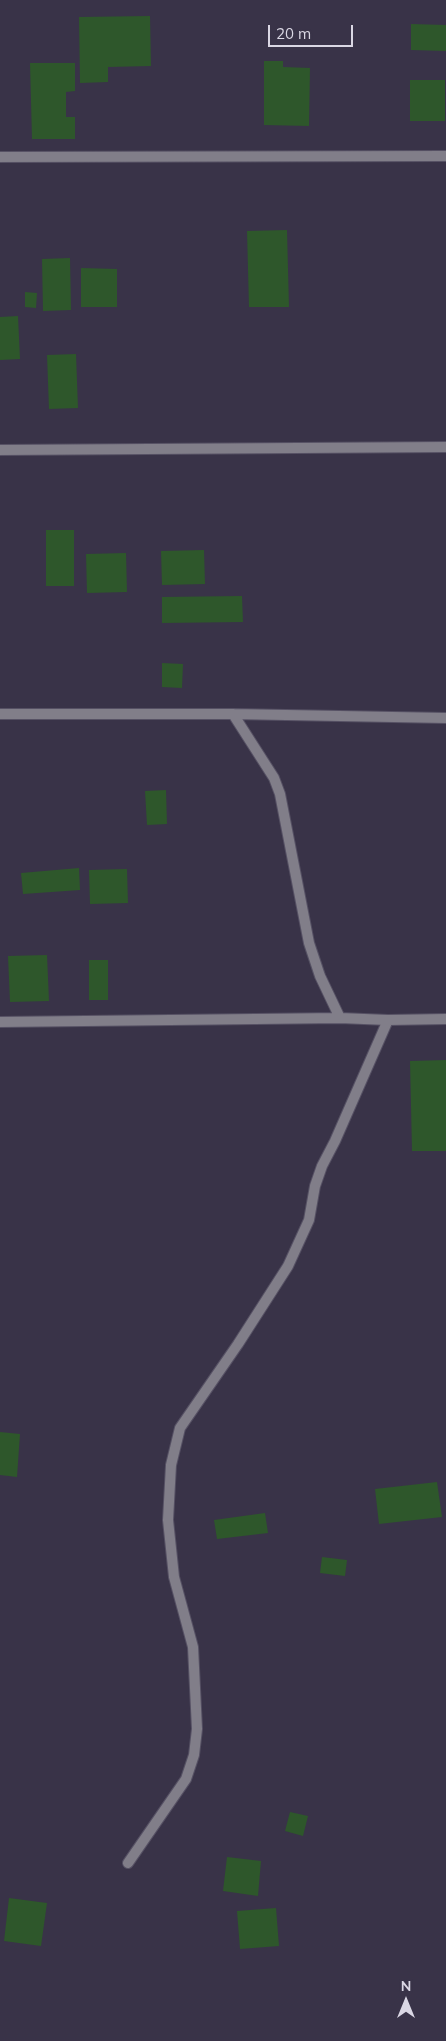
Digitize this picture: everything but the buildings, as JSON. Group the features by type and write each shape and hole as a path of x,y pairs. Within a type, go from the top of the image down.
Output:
{"street":[{"path":"0,157 446,156"},
{"path":"0,450 446,447"},
{"path":"0,714 233,714 446,718"},
{"path":"233,714 274,778 280,794 310,943 320,976 340,1018"},
{"path":"0,1022 446,1018"},
{"path":"128,1863 186,1779 194,1755 197,1729 193,1647 174,1577 168,1520 171,1465 180,1428 238,1344 288,1266 309,1220 315,1186 322,1166 340,1132 388,1020"}]}
